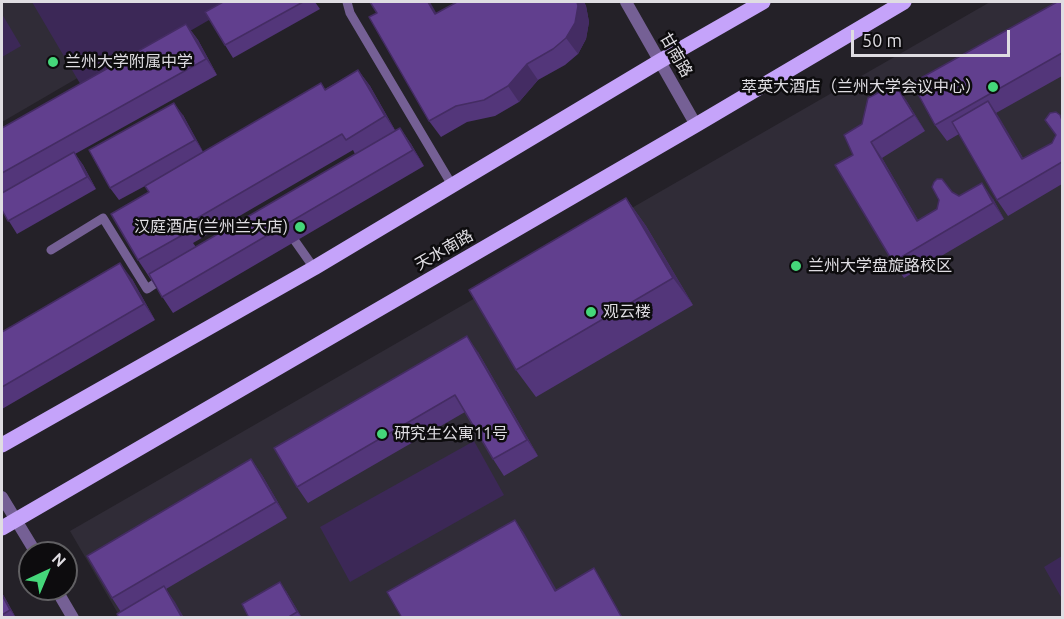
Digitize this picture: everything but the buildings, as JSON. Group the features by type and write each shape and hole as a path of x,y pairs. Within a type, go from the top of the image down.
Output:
{"main road":[{"path":"2,445 314,268 763,2"},
{"name":"天水南路","path":"2,528 904,2"}],"street":[{"name":"甘南路","path":"626,2 696,125"},
{"path":"2,497 29,541"},
{"path":"63,601 73,618"}],"lane":[{"path":"347,2 350,13 452,185"},
{"path":"51,250 103,218 147,289 176,270"},
{"path":"295,241 314,268"}],"shaded area":[{"name":"兰州大学附属中学","path":"2,2 208,2 2,122"},
{"path":"32,2 240,2 85,92"},
{"name":"兰州大学盘旋路校区","path":"990,2 1062,2 1062,617 120,617 78,545 78,541 70,531"},
{"path":"2,14 21,46 2,57"},
{"path":"474,441 504,495 350,582 320,527"},
{"path":"1062,556 1062,596 1061,597 1044,567"}],"place":[{"name":"兰州大学附属中学","path":"53,62"},
{"name":"萃英大酒店（兰州大学会议中心）","path":"993,87"},
{"name":"汉庭酒店(兰州兰大店)","path":"300,227"},
{"name":"兰州大学盘旋路校区","path":"796,266"},
{"name":"观云楼","path":"591,312"},
{"name":"研究生公寓11号","path":"382,434"}]}
